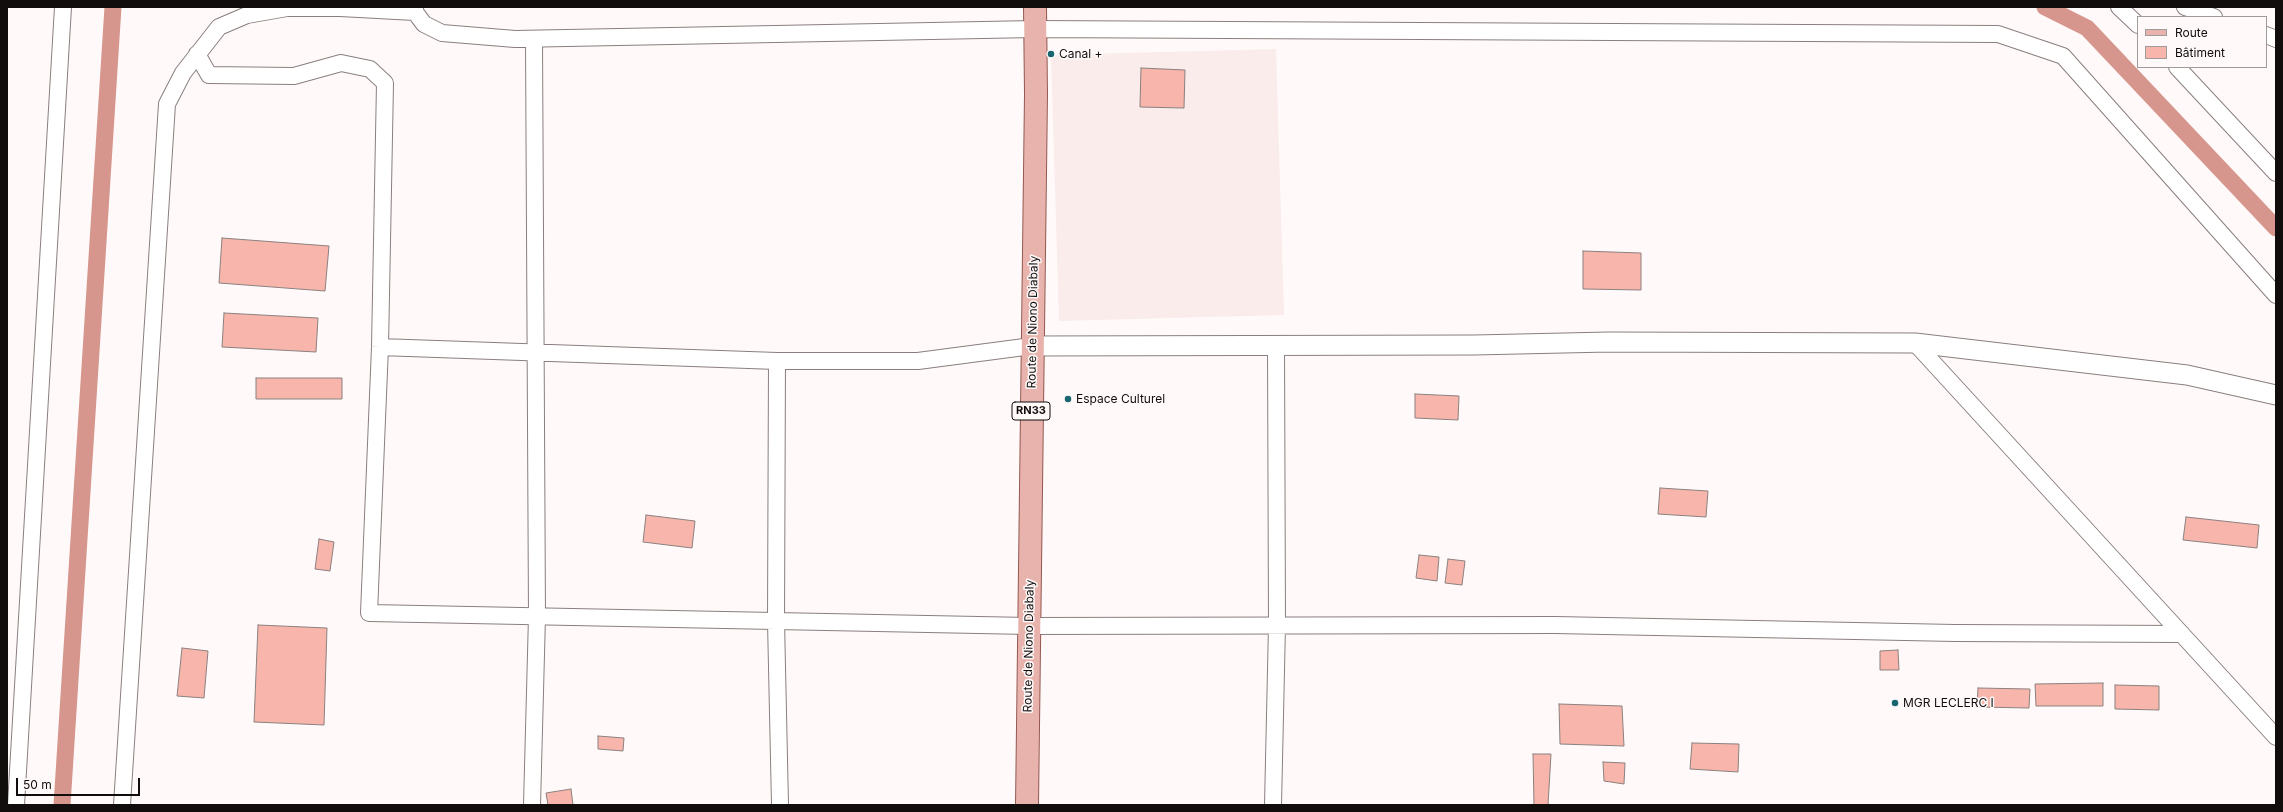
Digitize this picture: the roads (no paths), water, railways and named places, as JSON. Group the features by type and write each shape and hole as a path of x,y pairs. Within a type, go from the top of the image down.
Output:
{"main road":[{"name":"Route de Niono Diabaly","path":"1027,805 1035,18"}],"street":[{"path":"16,805 63,7"},
{"path":"2119,7 2137,24"},
{"path":"2185,7 2211,16"},
{"path":"122,805 167,104 183,73 219,27 247,14 287,8 415,10 424,24 442,33 534,39 1035,18 1998,34 2063,56 2276,295"},
{"path":"532,805 537,616 534,39"},
{"path":"197,54 209,75 294,76 341,63 370,69 385,83 380,347 369,613 1029,626 1555,625 1955,633 2182,634"},
{"path":"2178,68 2276,173"},
{"path":"380,347 777,361 918,361 1032,346 1474,346 1609,342 1915,343 2187,375 2276,395"},
{"path":"1915,343 2276,737"},
{"path":"1274,805 1277,625 1276,345"},
{"path":"777,361 776,621 780,805"}],"waterway":[{"path":"62,805 113,7"},
{"path":"2045,7 2087,28 2276,228"}],"place":[{"name":"Canal +","path":"1051,54"},
{"name":"Espace Culturel","path":"1068,399"},
{"name":"MGR LECLERC I","path":"1895,703"}]}
